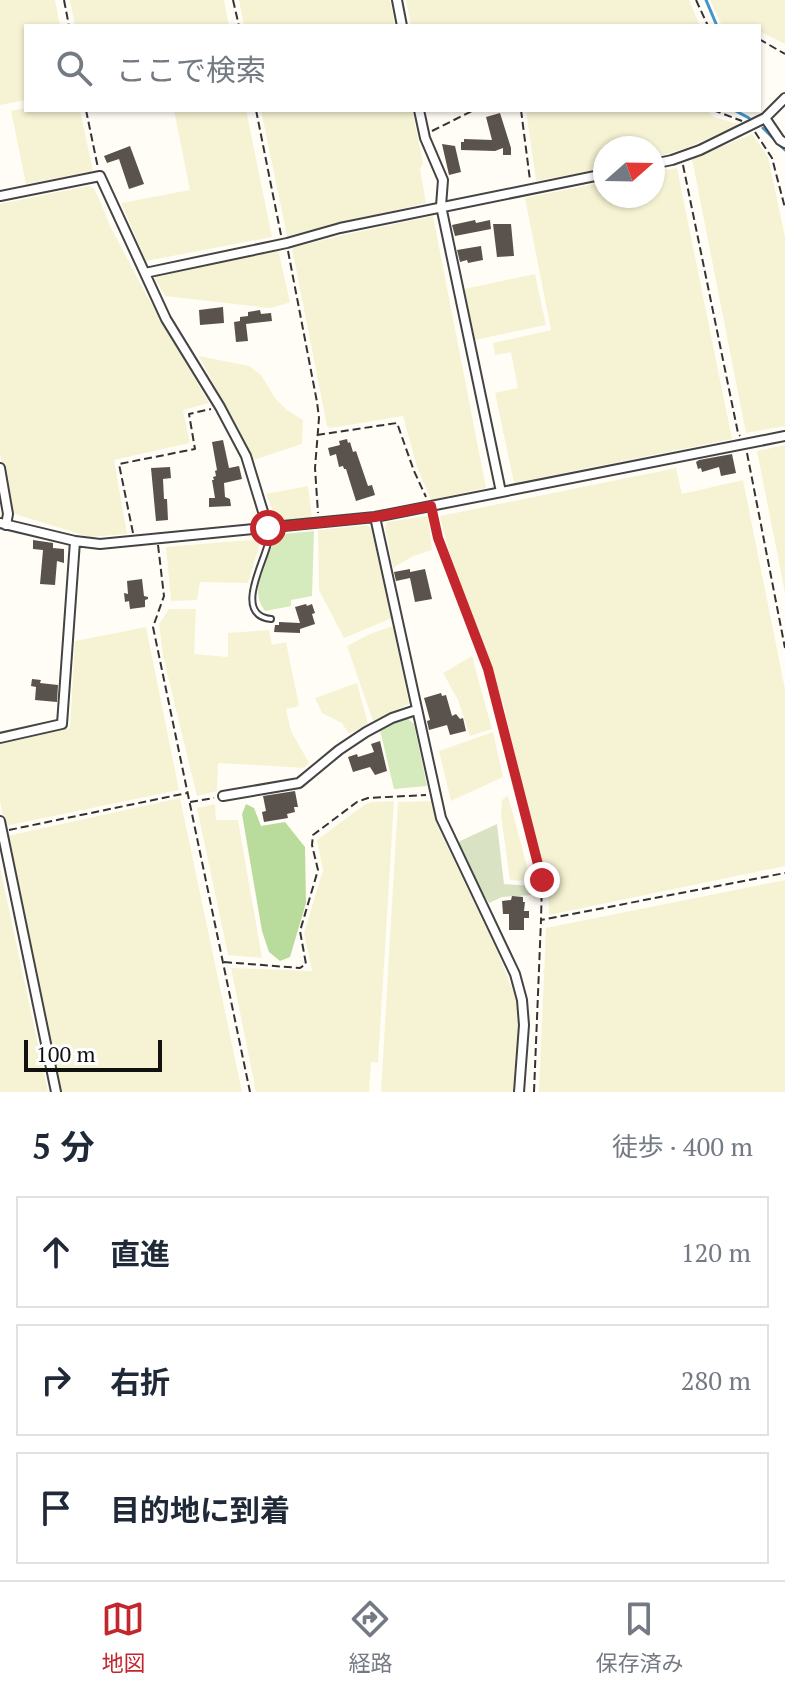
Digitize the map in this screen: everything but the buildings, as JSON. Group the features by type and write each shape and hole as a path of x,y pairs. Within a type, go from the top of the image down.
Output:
{"street":[{"path":"397,0 402,24"},
{"path":"665,161 681,157 765,118 785,98"},
{"path":"419,112 424,135 443,180 441,206 501,492"},
{"path":"765,118 785,143"},
{"path":"0,196 100,176 166,319 246,456 268,528"},
{"path":"145,273 441,206 593,176"},
{"path":"0,468 8,514 3,524 100,544 375,517 785,436"},
{"path":"375,517 441,818 515,974 522,1000 524,1025 519,1092"},
{"path":"0,738 62,724 75,541"},
{"path":"223,796 299,783 366,732 416,710"},
{"path":"0,821 56,1092"}],"lane":[{"path":"268,528 269,541 251,597 257,614 271,619"}],"path":[{"path":"64,0 69,24"},
{"path":"233,0 239,24"},
{"path":"696,0 707,24"},
{"path":"761,40 785,54"},
{"path":"86,112 100,176"},
{"path":"256,112 317,402 315,468 318,522"},
{"path":"424,135 470,112"},
{"path":"521,112 531,189"},
{"path":"718,112 751,125 772,158 785,208"},
{"path":"681,157 738,433 745,444 785,648"},
{"path":"135,541 119,464 195,449 189,414 220,407"},
{"path":"317,435 397,423 414,471 431,506 438,538 488,669 542,880 534,1092"},
{"path":"157,540 164,596 153,627 250,1092"},
{"path":"2,831 188,793"},
{"path":"223,962 300,968 306,964 300,931 318,870 312,845 313,835 357,802 368,798 436,795"},
{"path":"190,802 223,796"},
{"path":"541,920 785,873"}],"shaded area":[{"path":"0,0 55,0 60,24 24,24 24,100 0,105"},
{"path":"70,0 224,0 229,24 75,24"},
{"path":"239,0 390,0 395,24 244,24"},
{"path":"406,0 689,0 699,24 411,24"},
{"path":"710,0 785,0 785,44 761,32 761,24 721,24"},
{"path":"24,108 24,112 80,112 93,171 26,184 11,111"},
{"path":"174,112 246,112 272,237 146,261 121,203 190,190"},
{"path":"261,112 412,112 423,163 420,169 426,203 287,236"},
{"path":"526,112 709,112 714,117 741,125 665,154 665,136 593,136 593,170 536,181"},
{"path":"752,134 768,157 785,237 785,426 746,433 692,159"},
{"path":"677,168 732,439 514,483 495,393 518,388 511,352 495,355 493,343 551,330 525,198 593,184 593,208 665,208 665,170"},
{"path":"88,186 98,196 110,226 147,296 209,403 183,410 190,443 114,460 127,534 89,537 12,513 0,454 0,204"},
{"path":"433,216 486,488 431,500 417,467 403,416 331,428 327,426 292,248"},
{"path":"278,249 290,302 270,308 165,296 154,275"},
{"path":"535,274 546,325 475,340 464,289"},
{"path":"199,356 249,366 261,375 275,398 303,420 302,444 253,460"},
{"path":"785,445 785,593 757,451"},
{"path":"676,468 682,494 743,480 785,689 785,866 549,915 548,891 503,703 448,549 440,516"},
{"path":"308,486 312,518 277,521 266,494"},
{"path":"428,516 432,550 413,556 393,568 385,528 387,522"},
{"path":"367,525 374,534 392,618 344,638 319,590 318,530"},
{"path":"261,539 248,583 200,582 197,600 171,601 166,547"},
{"path":"169,609 196,609 194,654 228,657 228,633 269,630 272,645 286,642 299,706 286,709 291,731 309,763 304,768 218,763 217,791 197,796 163,656 159,624"},
{"path":"393,626 409,704 373,721 347,646"},
{"path":"146,627 179,790 5,826 0,801 0,744 70,728 75,641"},
{"path":"472,656 492,729 470,736 458,700 443,673"},
{"path":"357,683 368,724 349,734 342,723 322,713 315,698"},
{"path":"493,732 503,777 451,801 439,751"},
{"path":"508,796 531,881 510,880 501,815 502,800"},
{"path":"180,798 242,1092 62,1092 7,836"},
{"path":"394,801 378,1063 371,1062 369,1092 256,1092 231,968 312,971 304,933 323,870 317,840 364,805"},
{"path":"432,801 441,833 515,996 520,1023 515,1092 381,1092 398,802"},
{"path":"215,804 216,820 238,820 262,958 228,955 197,808"},
{"path":"0,867 48,1092 0,1092"},
{"path":"785,880 785,1092 539,1092 546,928"}],"green space":[{"path":"314,531 312,596 291,600 291,606 265,611 259,599 258,586 273,535"},
{"path":"400,719 408,719 414,724 427,786 394,789 380,730"},
{"path":"246,804 254,808 261,826 285,822 305,847 306,903 290,957 280,961 269,952 262,931 242,814"},
{"path":"497,824 504,884 532,886 532,895 502,897 489,903 470,871 458,842"}],"waterway":[{"path":"706,0 716,24"},
{"path":"738,112 749,118"},
{"path":"763,128 785,150"}],"route":[{"path":"268,528 375,517 431,506 438,538 488,669 542,880"}]}
